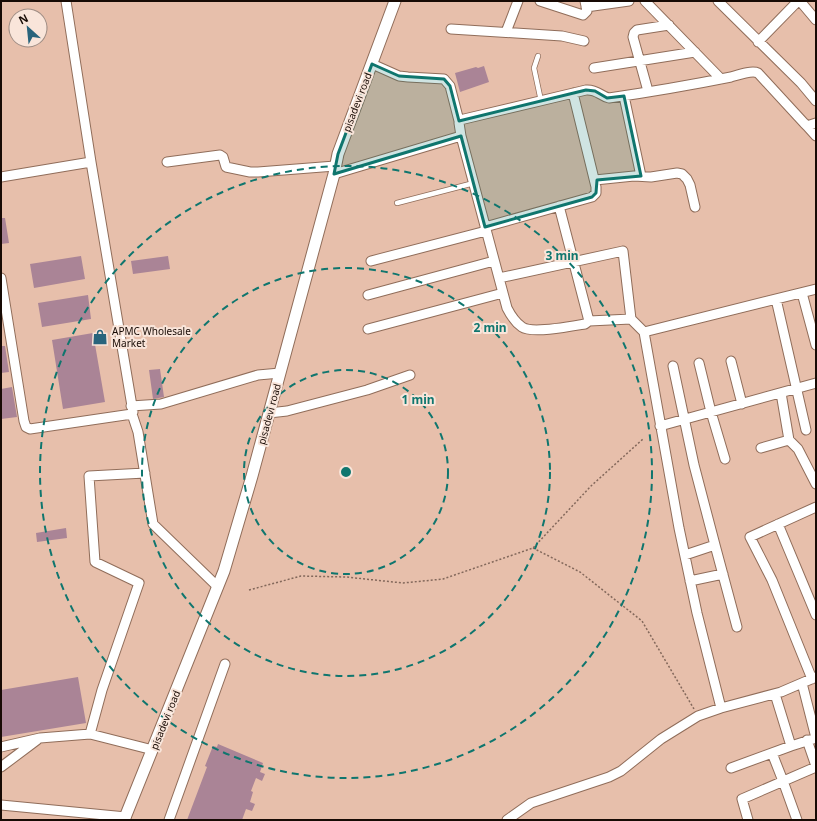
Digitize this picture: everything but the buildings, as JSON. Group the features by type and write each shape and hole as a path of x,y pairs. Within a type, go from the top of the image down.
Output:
{"street":[{"path":"66,1 132,410 138,432 153,524 218,587"},
{"name":"pisadevi road","path":"125,818 224,571 280,373 338,154 395,1"},
{"path":"506,32 518,1"},
{"path":"540,1 582,15 586,12 585,4 629,1"},
{"path":"645,1 721,79"},
{"path":"718,1 758,42 812,91 816,101"},
{"path":"758,42 799,1 816,20"},
{"path":"648,91 633,37 635,32 669,26"},
{"path":"451,30 562,36 584,41"},
{"path":"594,68 695,52"},
{"path":"372,64 399,76 408,78 444,79 450,86 459,121 461,136 494,261 507,308 512,319 524,328 555,330 585,324 589,321 631,319"},
{"path":"459,121 590,90 595,90 607,98 721,79 753,71 758,72 812,124 816,136"},
{"path":"371,261 486,229 592,197 596,193 594,180 573,93"},
{"path":"624,96 641,176"},
{"path":"167,162 220,155 223,157 226,167 250,172 334,170 461,136"},
{"path":"1,177 91,162"},
{"path":"594,180 634,176 651,177 677,173 682,174 687,179 690,186 695,207"},
{"path":"559,206 589,321"},
{"path":"499,278 623,251 631,319 644,332 660,426 690,581 721,708"},
{"path":"368,295 494,261"},
{"path":"1,278 24,421 26,427 30,429 161,404 258,374 280,373"},
{"path":"644,332 816,289"},
{"path":"368,328 503,293"},
{"path":"802,293 816,345"},
{"path":"776,299 806,430"},
{"path":"731,361 742,404"},
{"path":"699,363 711,412 725,459"},
{"path":"673,366 694,465 737,627"},
{"path":"269,413 287,411 367,390 410,375"},
{"path":"660,426 816,383"},
{"path":"781,393 789,440 798,449 816,484"},
{"path":"761,448 789,440"},
{"path":"90,734 102,690 139,583 95,562 89,476 144,472"},
{"path":"507,820 531,803 609,777 621,771 661,739 698,716 721,708 775,694 814,678 772,580 750,537 816,507"},
{"path":"778,524 816,615"},
{"path":"685,555 715,545"},
{"path":"690,581 723,574"},
{"path":"169,820 225,664"},
{"path":"748,820 742,799 816,767 813,738 813,716 802,683"},
{"path":"775,694 790,746"},
{"path":"1,747 40,738 90,734 153,750"},
{"path":"1,767 40,738"},
{"path":"731,768 813,738"},
{"path":"772,753 796,820"},
{"path":"1,805 125,818"}],"lane":[{"path":"538,56 534,68 541,101"},
{"path":"397,203 474,183"}],"path":[{"path":"249,590 301,576 346,577 403,583 443,579 533,548 590,486 643,439"},
{"path":"533,548 580,572 642,621 698,716"}],"highlighted area":[{"path":"372,64 399,76 444,79 450,86 459,121 586,90 595,91 607,98 624,96 641,176 597,180 596,193 592,197 485,227 461,136 334,174 338,154"}],"place":[{"name":"APMC Wholesale Market","path":"100,337"}]}
